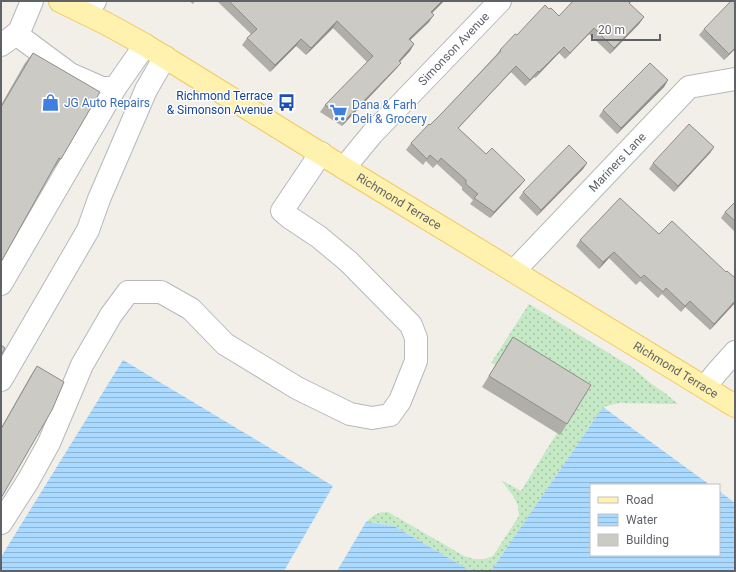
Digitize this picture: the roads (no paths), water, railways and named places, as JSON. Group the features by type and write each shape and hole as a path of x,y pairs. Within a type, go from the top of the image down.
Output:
{"main road":[{"name":"Richmond Terrace","path":"60,1 91,7 145,45 735,406"}],"street":[{"path":"32,1 19,32 8,40 70,74 102,88 115,88"},
{"name":"Simonson Avenue","path":"344,168 372,134 500,1"},
{"path":"1,284 115,88 145,45"},
{"path":"1,380 88,230 99,199 146,90 165,57"},
{"name":"Mariners Lane","path":"514,271 689,87 735,79"},
{"path":"1,523 28,481 49,444 82,365 111,315 128,292 161,292 191,309 225,344 296,388 350,414 372,418 390,415 400,401 416,361 416,338 411,325 349,262 282,211 321,153"},
{"path":"705,387 735,352"}],"water":[{"path":"123,360 333,486 284,571 1,571 1,557"},
{"path":"603,407 709,484 590,484 590,556 720,556 720,492 735,503 735,571 491,571"},
{"path":"366,522 394,526 471,571 337,571"}],"place":[{"name":"JG Auto Repairs","path":"51,103"},
{"name":"Richmond Terrace & Simonson Avenue","path":"286,103"},
{"name":"Dana & Farh Deli & Grocery","path":"339,112"}]}
